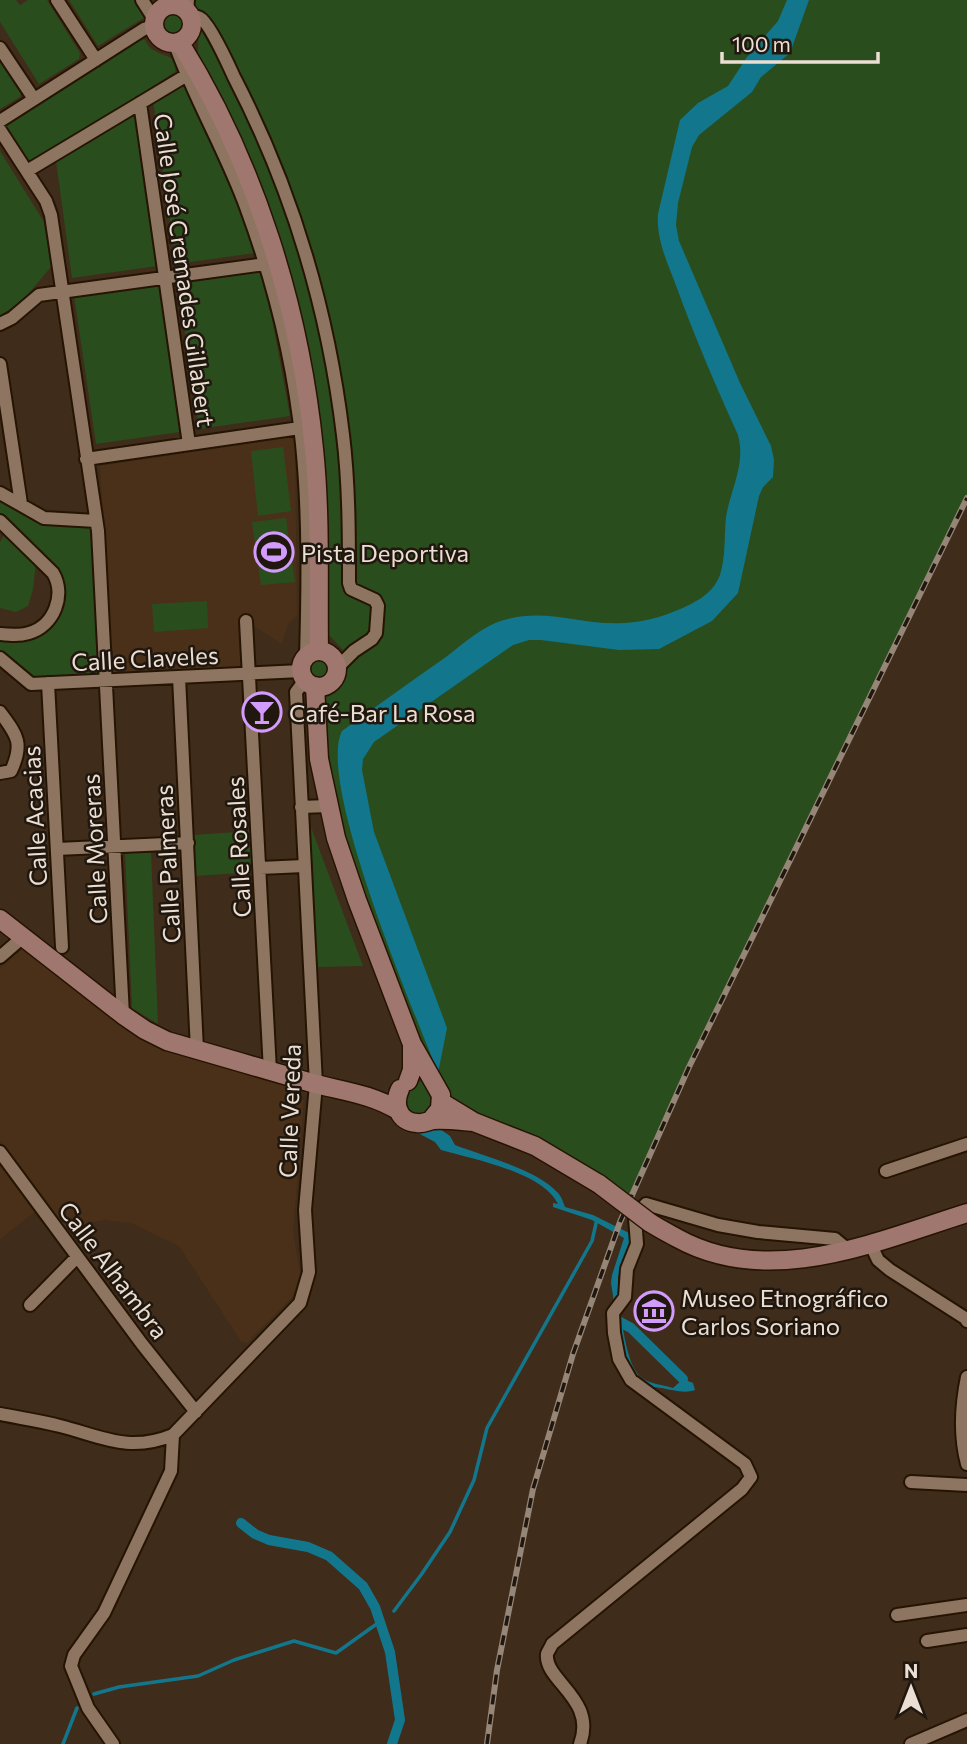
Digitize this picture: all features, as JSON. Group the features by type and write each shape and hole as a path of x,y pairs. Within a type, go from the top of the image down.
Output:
{"main road":[{"path":"177,43 187,38 191,31 171,9 158,37 177,43 210,95 263,219 291,315 305,386 316,477 309,669 320,760 328,806 346,870 412,1044 439,1092 441,1102 431,1120"},
{"path":"330,655 337,668 331,682 309,669 330,655"},
{"path":"0,919 123,1015 167,1041 316,1084 369,1096 398,1111"},
{"path":"412,1044 412,1070 396,1104 402,1117 417,1124 431,1120 474,1122"},
{"path":"369,1096 385,1094 419,1079 433,1083"},
{"path":"441,1102 474,1122 537,1147 598,1184 649,1222 709,1252 747,1260 783,1261 847,1249 967,1213"}],"street":[{"path":"57,0 96,60"},
{"path":"142,0 203,20 267,146 305,252 321,310 343,436 348,498 349,583 351,589 375,600 378,606 376,633 337,668"},
{"path":"0,121 171,9"},
{"name":"Calle Vereda","path":"0,1414 60,1426 101,1440 129,1445 157,1441 173,1435 300,1303 309,1272 305,1210 316,1084 296,692 309,669 307,523 300,428 282,328 265,264 233,174 187,75 177,43"},
{"path":"0,48 34,99"},
{"path":"27,171 187,75"},
{"name":"Calle José Cremades Gillabert","path":"140,103 189,443"},
{"name":"Calle Moreras","path":"0,130 46,201 51,215 96,521 107,681 123,1015"},
{"path":"0,324 12,318 39,295 265,264"},
{"path":"0,364 20,504"},
{"path":"86,459 300,428"},
{"path":"0,493 44,518 96,521"},
{"path":"0,521 53,573 59,583 60,593 55,608 41,628 30,633 0,634"},
{"name":"Calle Rosales","path":"246,621 270,1071"},
{"name":"Calle Claveles","path":"0,658 31,684 309,669"},
{"name":"Calle Palmeras","path":"180,677 197,1050"},
{"name":"Calle Acacias","path":"48,683 62,947"},
{"path":"0,712 16,733 19,743 11,771 0,773"},
{"path":"301,807 328,806"},
{"path":"57,849 188,843"},
{"path":"260,868 304,866"},
{"path":"0,957 23,937"},
{"path":"886,1171 967,1143"},
{"name":"Calle Alhambra","path":"0,1152 142,1344 196,1412"},
{"path":"580,1744 585,1724 580,1710 550,1666 547,1655 552,1644 742,1489 751,1477 745,1464 631,1380 619,1359 613,1313 625,1297 627,1269 637,1244 635,1218 646,1204 718,1225 758,1232 835,1239 847,1249"},
{"path":"870,1243 878,1260 890,1270 967,1321"},
{"path":"30,1305 77,1257"},
{"path":"967,1377 961,1413 967,1464"},
{"path":"113,1744 88,1708 71,1666 74,1655 104,1612 171,1471 173,1435"},
{"path":"911,1482 967,1485"},
{"path":"897,1615 967,1605"},
{"path":"927,1641 967,1635"},
{"path":"911,1744 967,1720"}],"shaded area":[{"path":"292,437 295,441 297,615 288,624 282,644 246,621 249,673 107,681 100,466"},
{"path":"23,949 114,1018 292,1086 289,1097 304,1100 293,1231 300,1274 293,1296 247,1343 241,1341 179,1246 131,1223 105,1220 65,1228 0,1140 0,968"},
{"path":"0,1163 36,1211 0,1239"}],"green space":[{"path":"0,0 16,0 20,5 28,0 47,0 80,53 79,59 39,84 0,22"},
{"path":"69,0 134,0 145,17 98,46"},
{"path":"188,0 967,0 967,498 742,960 628,1205 442,1103 423,1068 324,788 321,687 331,682 336,673 372,639 378,606 351,589 346,480 331,360 279,176 203,20 190,15"},
{"path":"173,6 185,12 191,24 185,36 173,42 161,36 155,24 161,12"},
{"path":"199,22 240,99 279,188 319,320 340,456 344,582 372,606 371,633 344,651 329,635 326,627 322,455 198,53"},
{"path":"139,38 145,40 151,49 176,62 175,72 38,160 27,160 4,125"},
{"path":"0,58 21,91 20,97 0,109"},
{"path":"179,83 184,84 227,176 255,253 176,264 153,100"},
{"path":"129,115 136,117 157,266 72,278 56,161"},
{"path":"0,151 44,222 51,267 23,300 0,316"},
{"path":"259,268 272,318 290,416 199,429 178,280"},
{"path":"156,283 160,286 180,432 96,444 74,296"},
{"name":"Pista Deportiva","path":"283,447 291,511 258,516 251,451"},
{"path":"0,493 44,518 96,521 107,681 31,684 0,658 0,634 14,635 48,621 59,583 0,521"},
{"name":"Pista Deportiva","path":"286,518 295,582 261,585 252,522"},
{"path":"5,533 36,562 28,606 16,612 0,608 0,542"},
{"path":"207,601 208,628 154,632 152,604"},
{"path":"319,654 330,658 334,669 330,680 319,684 308,680 304,669 308,658"},
{"path":"309,822 363,966 317,967"},
{"path":"251,831 254,872 196,876 193,835"},
{"path":"125,853 151,853 158,1024 132,1008"},
{"path":"412,1082 425,1082 438,1108 410,1119 399,1097"}],"water":[{"path":"787,0 809,0 790,53 761,77 752,92 699,135 692,147 678,203 676,225 679,241 740,383 771,446 774,460 773,477 763,487 759,496 738,593 712,621 659,649 619,650 541,640 529,640 513,645 374,742 363,759 362,770 374,832 447,1028 438,1073 391,952 355,846 343,798 338,758 342,731 488,626 504,620 535,615 610,623 642,621 691,604 715,585 722,568 726,517 739,466 740,446 738,435 698,344 667,261 659,233 658,214 680,120 698,103 728,86 747,57 778,21"},
{"path":"440,1129 450,1136 455,1145 536,1176 558,1193 565,1207 593,1215 631,1234 618,1284 631,1361 645,1380 673,1388 683,1379 693,1383 695,1390 683,1392 645,1385 633,1376 620,1336 611,1283 624,1238 592,1220 553,1207 553,1203 558,1204 550,1193 523,1175 441,1150 435,1142 418,1133"}],"waterway":[{"path":"394,1611 450,1532 474,1480 487,1428 592,1241 597,1219"},
{"path":"620,1322 631,1328 683,1379"},
{"path":"241,1523 255,1534 269,1540 308,1547 329,1556 363,1586 375,1607 390,1652 400,1720 392,1744"},
{"path":"94,1694 119,1687 198,1676 234,1660 294,1641 336,1653 378,1623"},
{"path":"63,1744 77,1708"}],"railway":[{"path":"487,1744 497,1670 533,1489 573,1354 620,1222 689,1067 967,498"}],"place":[{"name":"Pista Deportiva","path":"274,552"},
{"name":"Café-Bar La Rosa","path":"262,712"},
{"name":"Museo Etnográfico Carlos Soriano","path":"654,1311"}]}
